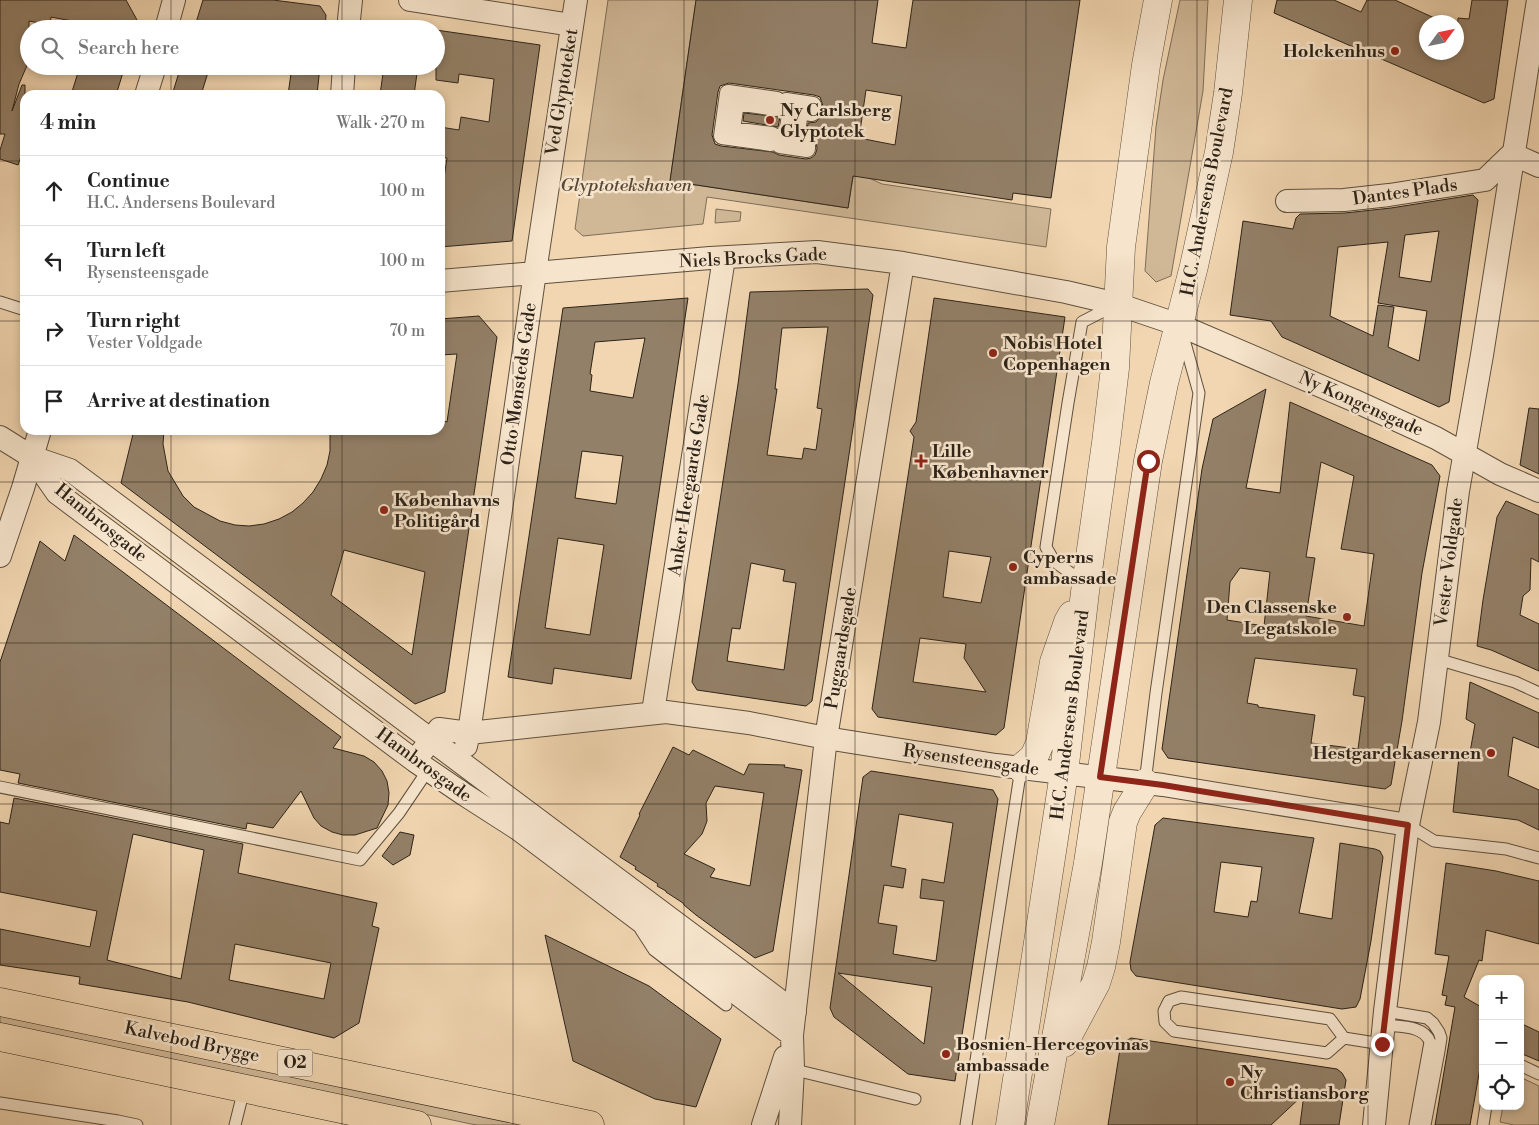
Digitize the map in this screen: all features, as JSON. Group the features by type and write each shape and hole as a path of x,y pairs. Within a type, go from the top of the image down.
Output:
{"main road":[{"name":"Kalvebod Brygge","path":"0,1002 590,1125"},
{"name":"Kalvebod Brygge","path":"0,1037 417,1125"}],"street":[{"path":"168,20 174,0"},
{"path":"349,20 350,0"},
{"path":"410,0 572,25"},
{"name":"Ved Glyptoteket","path":"535,272 576,0"},
{"name":"H.C. Andersens Boulevard","path":"1010,1125 1064,773 1085,592 1115,368 1117,304 1124,228 1146,65 1158,0"},
{"name":"H.C. Andersens Boulevard","path":"1040,1125 1086,872 1148,461 1164,383 1194,266 1219,152 1228,93 1238,0"},
{"name":"Vester Voldgade","path":"1374,1125 1408,825 1428,722 1464,453 1482,355 1512,154 1538,0"},
{"path":"148,90 152,75"},
{"path":"342,90 343,75"},
{"path":"728,93 777,100 781,104 736,102 732,130 772,135 770,143 722,136 728,93"},
{"path":"1512,154 1539,166"},
{"name":"Dantes Plads","path":"1287,201 1344,200 1486,180 1512,154"},
{"name":"Niels Brocks Gade","path":"445,281 535,272 817,252 903,263 1066,292 1117,304 1179,324"},
{"name":"Anker Heegaards Gade","path":"653,712 724,258"},
{"name":"Puggaardsgade","path":"790,1125 788,1068 826,738 903,263"},
{"name":"Otto Mønsteds Gade","path":"461,762 469,733 535,272"},
{"name":"Ny Kongensgade","path":"1179,324 1353,400 1464,453 1500,474 1539,491"},
{"path":"0,556 39,435"},
{"path":"0,437 32,457"},
{"name":"Hambrosgade","path":"32,457 70,470 461,762 651,916 792,1035"},
{"name":"Hambrosgade","path":"32,457 57,492 430,771 795,1012"},
{"path":"1021,768 1034,757 1040,743 1054,662 1068,622 1085,592"},
{"name":"Rysensteensgade","path":"431,740 439,729 469,733 666,712 748,723 826,738 1021,768 1145,783 1408,825"},
{"path":"431,740 430,771 461,762"},
{"path":"1051,1067 1096,983 1106,942 1123,822 1145,783"},
{"name":"Puggaardsgade","path":"763,1125 788,1068"}],"lane":[{"path":"0,302 20,308"},
{"path":"1085,592 1073,575 1054,561 1046,547 1082,322 1117,304"},
{"path":"1145,783 1199,393 1179,324"},
{"path":"1437,660 1515,682 1539,693"},
{"path":"966,1125 1021,768"},
{"path":"0,787 360,860 399,813 430,771"},
{"path":"1408,825 1434,841 1506,849 1539,858"},
{"path":"651,916 641,930 654,950 726,1005"},
{"path":"1344,1038 1330,1019 1181,997 1170,1001 1164,1011 1165,1022 1174,1031 1328,1053 1344,1038 1427,1018 1433,1022 1441,1038 1425,1125"},
{"path":"1384,1027 1418,1030 1425,1034 1430,1042 1415,1125"},
{"path":"1524,1067 1539,1074"},
{"path":"788,1068 916,1099"},
{"name":"Kalvebod Brygge","path":"235,1125 244,1089"},
{"path":"0,1104 137,1125"},
{"path":"1483,1125 1485,1110"}],"green space":[{"name":"Glyptotekshaven","path":"608,0 696,0 670,181 848,208 854,171 882,184 1051,209 1046,247 707,197 703,224 583,236 575,229"},
{"path":"1180,0 1208,0 1203,91 1171,276 1156,282 1145,271 1156,127 1163,80"},
{"path":"716,209 741,212 740,221 715,223"},
{"path":"0,1012 533,1125 471,1124 0,1023"},
{"path":"1524,1079 1539,1086 1539,1125 1514,1125 1500,1122 1502,1110 1524,1110"}],"building":[{"path":"0,0 126,0 137,20 67,20 51,17 51,20 20,20 20,75 23,75 12,111 20,90 20,159 18,165 0,159 0,150 5,134 0,134"},
{"path":"203,0 273,0 320,6 326,15 326,20 197,20"},
{"name":"Ny Carlsberg Glyptotek","path":"696,0 878,0 872,43 906,48 913,0 1080,0 1051,198 1013,193 1012,200 853,176 848,208 670,181","holes":["729,83 820,97 823,106 822,115 816,122 808,123 807,132 813,134 816,138 817,149 815,155 806,159 779,155 773,152 715,144 712,135 718,92 720,86","866,90 902,96 895,145 859,138"]},
{"name":"Holckenhus","path":"1277,0 1334,0 1361,12 1367,0 1395,0 1428,15 1419,15 1419,60 1464,60 1464,19 1469,19 1472,0 1508,0 1494,99 1484,103 1274,13"},
{"path":"445,31 540,45 512,241 445,247 445,171 447,158 445,158 445,128 459,130 461,117 489,122 494,79 459,74 458,83 436,80 436,75 445,75"},
{"path":"77,75 122,75 118,90 73,90"},
{"path":"178,75 207,75 203,90 174,90"},
{"path":"291,75 319,75 318,90 289,90"},
{"path":"383,75 417,75 415,90 381,90"},
{"path":"22,85 25,85 25,90 20,90"},
{"path":"744,113 780,117 778,127 743,121"},
{"path":"1473,195 1478,200 1449,402 1439,407 1282,337 1271,321 1230,315 1243,221 1293,229 1296,218 1300,214 1345,213","holes":["1439,231 1431,282 1399,277 1405,235","1388,242 1378,303 1427,311 1419,361 1388,347 1394,307 1378,305 1373,336 1330,316 1338,247"]},
{"path":"868,289 873,295 812,701 806,706 697,690 692,682 738,384 750,292","holes":["828,327 817,408 822,409 816,450 804,448 802,459 767,455 777,389 775,389 782,328","751,563 785,570 783,581 796,583 784,670 727,661 732,628 740,629"]},
{"path":"688,298 631,679 554,668 552,684 508,677 563,308","holes":["645,338 633,398 590,391 592,375 590,374 595,342","582,451 623,456 616,504 575,498","558,538 604,545 590,635 545,628"]},
{"path":"934,298 1065,317 1004,728 996,735 878,717 872,709 914,437 910,431 916,422","holes":["949,551 991,557 981,603 943,597","920,638 966,644 964,658 986,692 913,682"]},
{"name":"Københavns Politigård","path":"479,316 497,337 445,692 415,704 121,483 133,435 164,435 163,444 168,471 183,496 194,507 220,521 235,525 264,524 279,519 303,503 321,479 330,451 330,435 445,435 445,421 447,422 457,354 445,355 445,319","holes":["344,550 425,572 412,655 331,595"]},
{"path":"1266,389 1246,488 1280,493 1290,402 1432,465 1440,476 1422,573 1402,721 1391,785 1385,789 1168,758 1162,749 1202,469 1213,419","holes":["1321,462 1354,476 1341,549 1374,554 1364,626 1306,616 1315,558 1306,557","1240,568 1270,572 1264,626 1227,620 1230,582","1255,658 1357,669 1353,695 1365,697 1358,749 1311,743 1315,715 1258,707 1258,705 1247,703"]},
{"path":"1529,408 1539,409 1539,474 1520,465"},
{"path":"1506,501 1539,515 1539,562 1531,558 1530,590 1523,596 1520,615 1539,624 1539,671 1491,650 1477,646 1497,517"},
{"path":"74,535 341,737 333,748 364,756 374,762 382,771 387,781 389,793 388,805 377,828 355,835 343,835 332,832 321,826 314,818 301,791 273,828 247,823 246,829 18,783 20,774 0,770 0,662 40,541 65,561"},
{"name":"Hestgardekasernen","path":"1470,682 1539,713 1539,748 1513,737 1508,776 1539,790 1539,830 1518,820 1453,812 1459,757 1469,758 1475,724 1466,719"},
{"path":"673,747 689,755 693,750 744,775 749,764 785,765 784,767 802,770 773,951 755,958 696,915 683,903 657,886 658,884 635,869 636,867 620,857 639,814","holes":["715,786 764,793 750,886 710,877 715,869 684,854 702,834 707,821 706,803"]},
{"path":"871,771 993,790 998,799 955,1081 908,1074 834,1017 830,1008 863,777","holes":["899,814 953,823 944,883 922,879 920,898 944,901 936,961 893,954 897,926 878,923 884,885 903,888 906,869 891,866","838,973 932,987 924,1044"]},
{"path":"14,798 243,844 238,873 377,903 372,926 379,928 359,1023 334,1038 188,1002 79,984 80,977 0,965 0,929 90,947 97,911 0,892 0,822 9,824","holes":["133,834 204,850 181,979 107,960","235,944 331,963 324,999 229,980"]},
{"path":"1163,818 1314,838 1299,913 1332,919 1340,843 1380,851 1383,857 1371,941 1360,999 1356,1007 1342,1009 1136,976 1131,970 1130,962 1155,825","holes":["1221,862 1262,867 1257,902 1251,901 1248,917 1214,912"]},
{"path":"400,832 414,835 410,855 393,865 382,856"},
{"path":"1446,863 1496,871 1539,881 1539,944 1486,930 1482,961 1479,960 1464,997 1479,1006 1479,1074 1470,1125 1435,1125 1455,1007 1445,1005 1447,996 1442,995 1449,956 1435,954"},
{"path":"545,935 649,986 721,1039 696,1107 655,1099 573,1061"},
{"path":"1524,1025 1539,1032 1539,1061 1524,1055"},
{"name":"Ny Christiansborg","path":"1131,1038 1337,1069 1346,1080 1339,1125 1300,1125 1304,1094 1271,1125 1108,1125 1120,1049 1122,1043"}],"place":[{"name":"Holckenhus","path":"1395,51"},
{"name":"Ny Carlsberg Glyptotek","path":"770,120"},
{"name":"Nobis Hotel Copenhagen","path":"993,353"},
{"name":"Lille Københavner","path":"921,461"},
{"name":"Københavns Politigård","path":"384,510"},
{"name":"Cyperns ambassade","path":"1013,567"},
{"name":"Den Classenske Legatskole","path":"1347,617"},
{"name":"Hestgardekasernen","path":"1491,753"},
{"name":"Bosnien-Hercegovinas ambassade","path":"946,1054"},
{"name":"Ny Christiansborg","path":"1230,1082"}],"route":[{"path":"1148,461 1100,777 1163,785 1408,825 1382,1044"}]}
